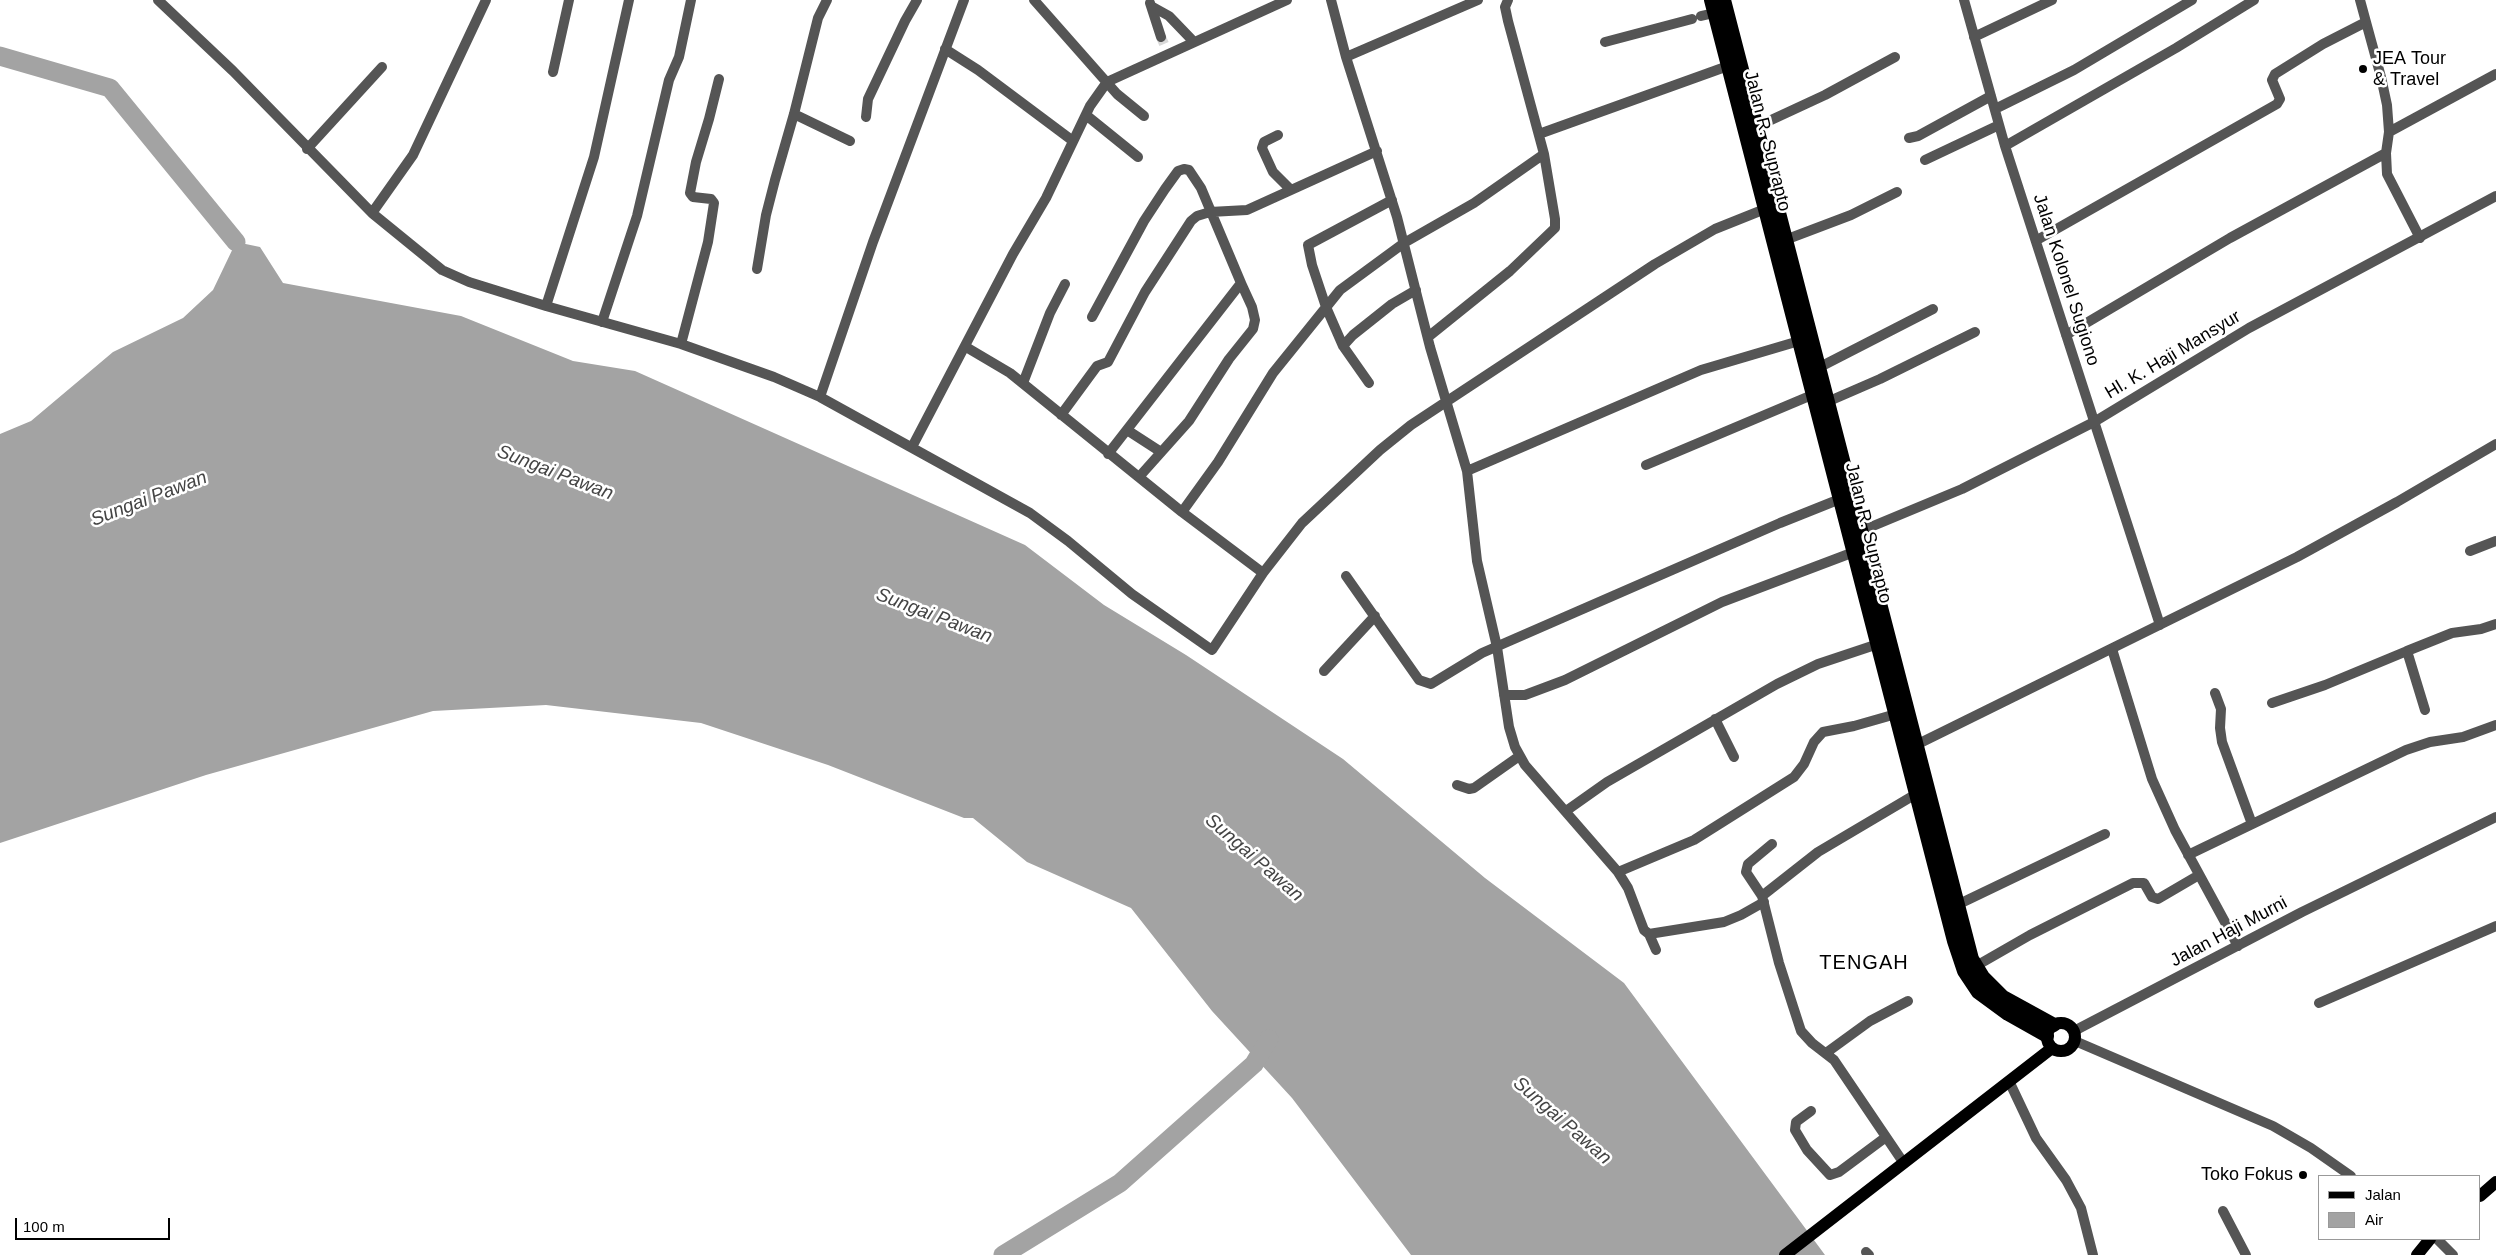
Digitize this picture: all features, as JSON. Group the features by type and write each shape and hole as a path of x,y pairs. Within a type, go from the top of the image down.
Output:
{"highway":[{"name":"Jalan R. Suprapto","path":"1724,0 1728,39 1728,66 1812,395 1825,412 1861,531 1888,661 1896,714 1954,941 1968,978 1978,992 1988,1001 2051,1036"},
{"name":"Jalan R. Suprapto","path":"1705,12 1728,39 1756,127 1818,368 1840,499 1878,644 1888,661 1916,745 1957,905 1976,966 1983,978 2003,997 2051,1036"}],"main road":[{"path":"1785,1255 2009,1081 2051,1036 2068,1025 2075,1036 2066,1051 2051,1036"},
{"path":"2481,1195 2496,1182"},
{"path":"2417,1255 2429,1240"}],"street":[{"path":"158,0 244,82 372,213 442,270 469,282 546,306 681,344 774,377 820,397 1030,513 1068,541 1132,594 1211,650 1215,649 1263,573 1302,523 1325,500 1411,425 1662,260 1715,229 1765,209"},
{"path":"372,213 413,155 486,0"},
{"path":"552,72 569,0"},
{"path":"546,306 594,157 629,0"},
{"path":"602,322 637,216 669,80 679,57 691,0"},
{"path":"757,269 766,215 818,18 826,0"},
{"path":"866,117 868,99 905,21 918,0"},
{"path":"820,397 860,278 964,0"},
{"path":"1034,0 1117,94 1144,116"},
{"path":"912,447 1009,262 1046,198 1086,116 1107,82 1165,45 1194,42 1287,0"},
{"path":"1332,0 1346,57 1392,200 1467,472 1477,560 1497,647 1510,727 1518,757 1618,872 1632,897 1644,930 1649,934 1656,950"},
{"path":"1346,57 1478,0"},
{"path":"1428,336 1510,271 1555,228 1544,154 1505,7 1508,0"},
{"name":"Jalan Kolonel Sugiono","path":"1964,0 2005,146 2037,240 2160,625"},
{"path":"1974,37 2052,0"},
{"path":"1995,110 2074,70 2192,0"},
{"path":"2005,146 2176,48 2254,0"},
{"path":"2360,0 2381,77 2389,132 2386,153 2387,174 2420,238"},
{"path":"1150,3 1165,45"},
{"path":"1150,3 1169,16 1194,42"},
{"path":"1605,42 1705,12"},
{"path":"2037,240 2277,104 2280,99 2272,80 2275,74 2323,44 2366,22"},
{"path":"945,49 978,70 1073,141"},
{"path":"1756,127 1825,95 1895,57"},
{"path":"1539,134 1728,66"},
{"path":"307,148 382,67"},
{"path":"2389,132 2496,74"},
{"path":"681,344 708,242 714,203 711,199 693,197 690,193 696,162 719,79"},
{"path":"1909,138 1918,136 1991,96"},
{"path":"794,114 850,141"},
{"path":"1086,116 1138,158"},
{"path":"1925,160 1999,125"},
{"path":"1278,135 1264,142 1262,148 1272,172 1291,190"},
{"path":"1062,416 1097,366 1108,362 1145,292 1182,233 1197,216 1210,212 1247,210 1377,151"},
{"path":"2066,335 2230,238 2386,153"},
{"path":"1182,512 1218,462 1273,372 1340,290 1404,243 1459,212 1544,154"},
{"path":"1092,317 1144,221 1178,172 1187,169 1196,177 1254,313 1253,329 1229,359 1190,421 1139,478"},
{"path":"1785,240 1851,215 1897,192"},
{"name":"Hl. K. Haji Mansyur","path":"1861,531 1962,489 2094,422 2249,328 2496,196"},
{"path":"1369,383 1343,346 1326,307 1310,258 1309,242 1392,200"},
{"path":"1023,383 1050,313 1065,284"},
{"path":"1108,454 1241,284"},
{"path":"1343,346 1385,309 1416,290"},
{"path":"1818,368 1933,309"},
{"path":"1825,412 1880,379 1975,332"},
{"path":"1467,472 1700,370 1798,341"},
{"path":"966,347 1010,372 1108,454 1263,573"},
{"path":"1646,466 1812,395"},
{"path":"1127,430 1161,452"},
{"path":"1916,745 2297,557 2397,502 2496,444"},
{"path":"1346,576 1419,680 1431,684 1482,653 1780,523 1840,499"},
{"path":"2470,551 2496,541"},
{"path":"1504,695 1525,695 1565,680 1722,602 1854,552"},
{"path":"1324,672 1375,616"},
{"path":"2272,703 2325,685 2452,633 2481,629 2496,624"},
{"path":"1566,811 1608,782 1715,719 1797,674 1878,644"},
{"path":"2112,649 2152,779 2188,855 2238,946"},
{"path":"2407,651 2425,710"},
{"path":"2215,693 2221,709 2220,728 2222,742 2252,824"},
{"path":"1618,872 1694,840 1794,777 1804,764 1814,742 1823,732 1896,714"},
{"path":"1715,719 1734,757"},
{"path":"2188,855 2406,750 2430,742 2463,737 2496,725"},
{"path":"1457,785 1469,789 1474,788 1518,757"},
{"path":"1649,934 1724,922 1741,916 1818,852 1916,794"},
{"name":"Jalan Haji Murni","path":"2075,1036 2238,946 2400,863 2496,817"},
{"path":"1957,905 2104,834"},
{"path":"1772,844 1748,864 1746,869 1763,899 1779,963 1801,1031 1812,1043 1834,1060 1903,1162"},
{"path":"1976,966 2030,935 2133,883 2144,884 2152,897 2158,898 2200,875"},
{"path":"2319,1004 2496,926"},
{"path":"1826,1053 1870,1021 1908,1001"},
{"path":"2075,1036 2273,1126 2311,1148 2350,1175"},
{"path":"2009,1081 2036,1138 2066,1180 2081,1208 2093,1255"},
{"path":"1811,1111 1796,1122 1795,1130 1807,1150 1830,1175 1839,1172 1886,1137"},
{"path":"2223,1211 2246,1255"},
{"path":"2438,1240 2453,1255"}],"water":[{"name":"Sungai Pawan","path":"236,242 260,247 283,283 461,316 573,361 635,371 1025,545 1104,605 1186,655 1343,759 1485,878 1624,983 1825,1255 1411,1255 1292,1098 1212,1011 1131,908 1027,862 973,818 964,818 828,765 701,723 546,705 433,711 206,775 0,843 0,434 31,421 113,352 183,318 213,290"}],"waterway":[{"path":"0,56 110,88 236,242"},
{"path":"1003,1255 1120,1183 1254,1064 1269,1039"}],"tunnel":[{"path":"1161,37 1164,44"}],"place":[{"name":"JEA Tour & Travel","path":"2363,69"},
{"name":"Toko Fokus","path":"2303,1175"}],"district":[{"name":"TENGAH","path":"1864,963"}]}
